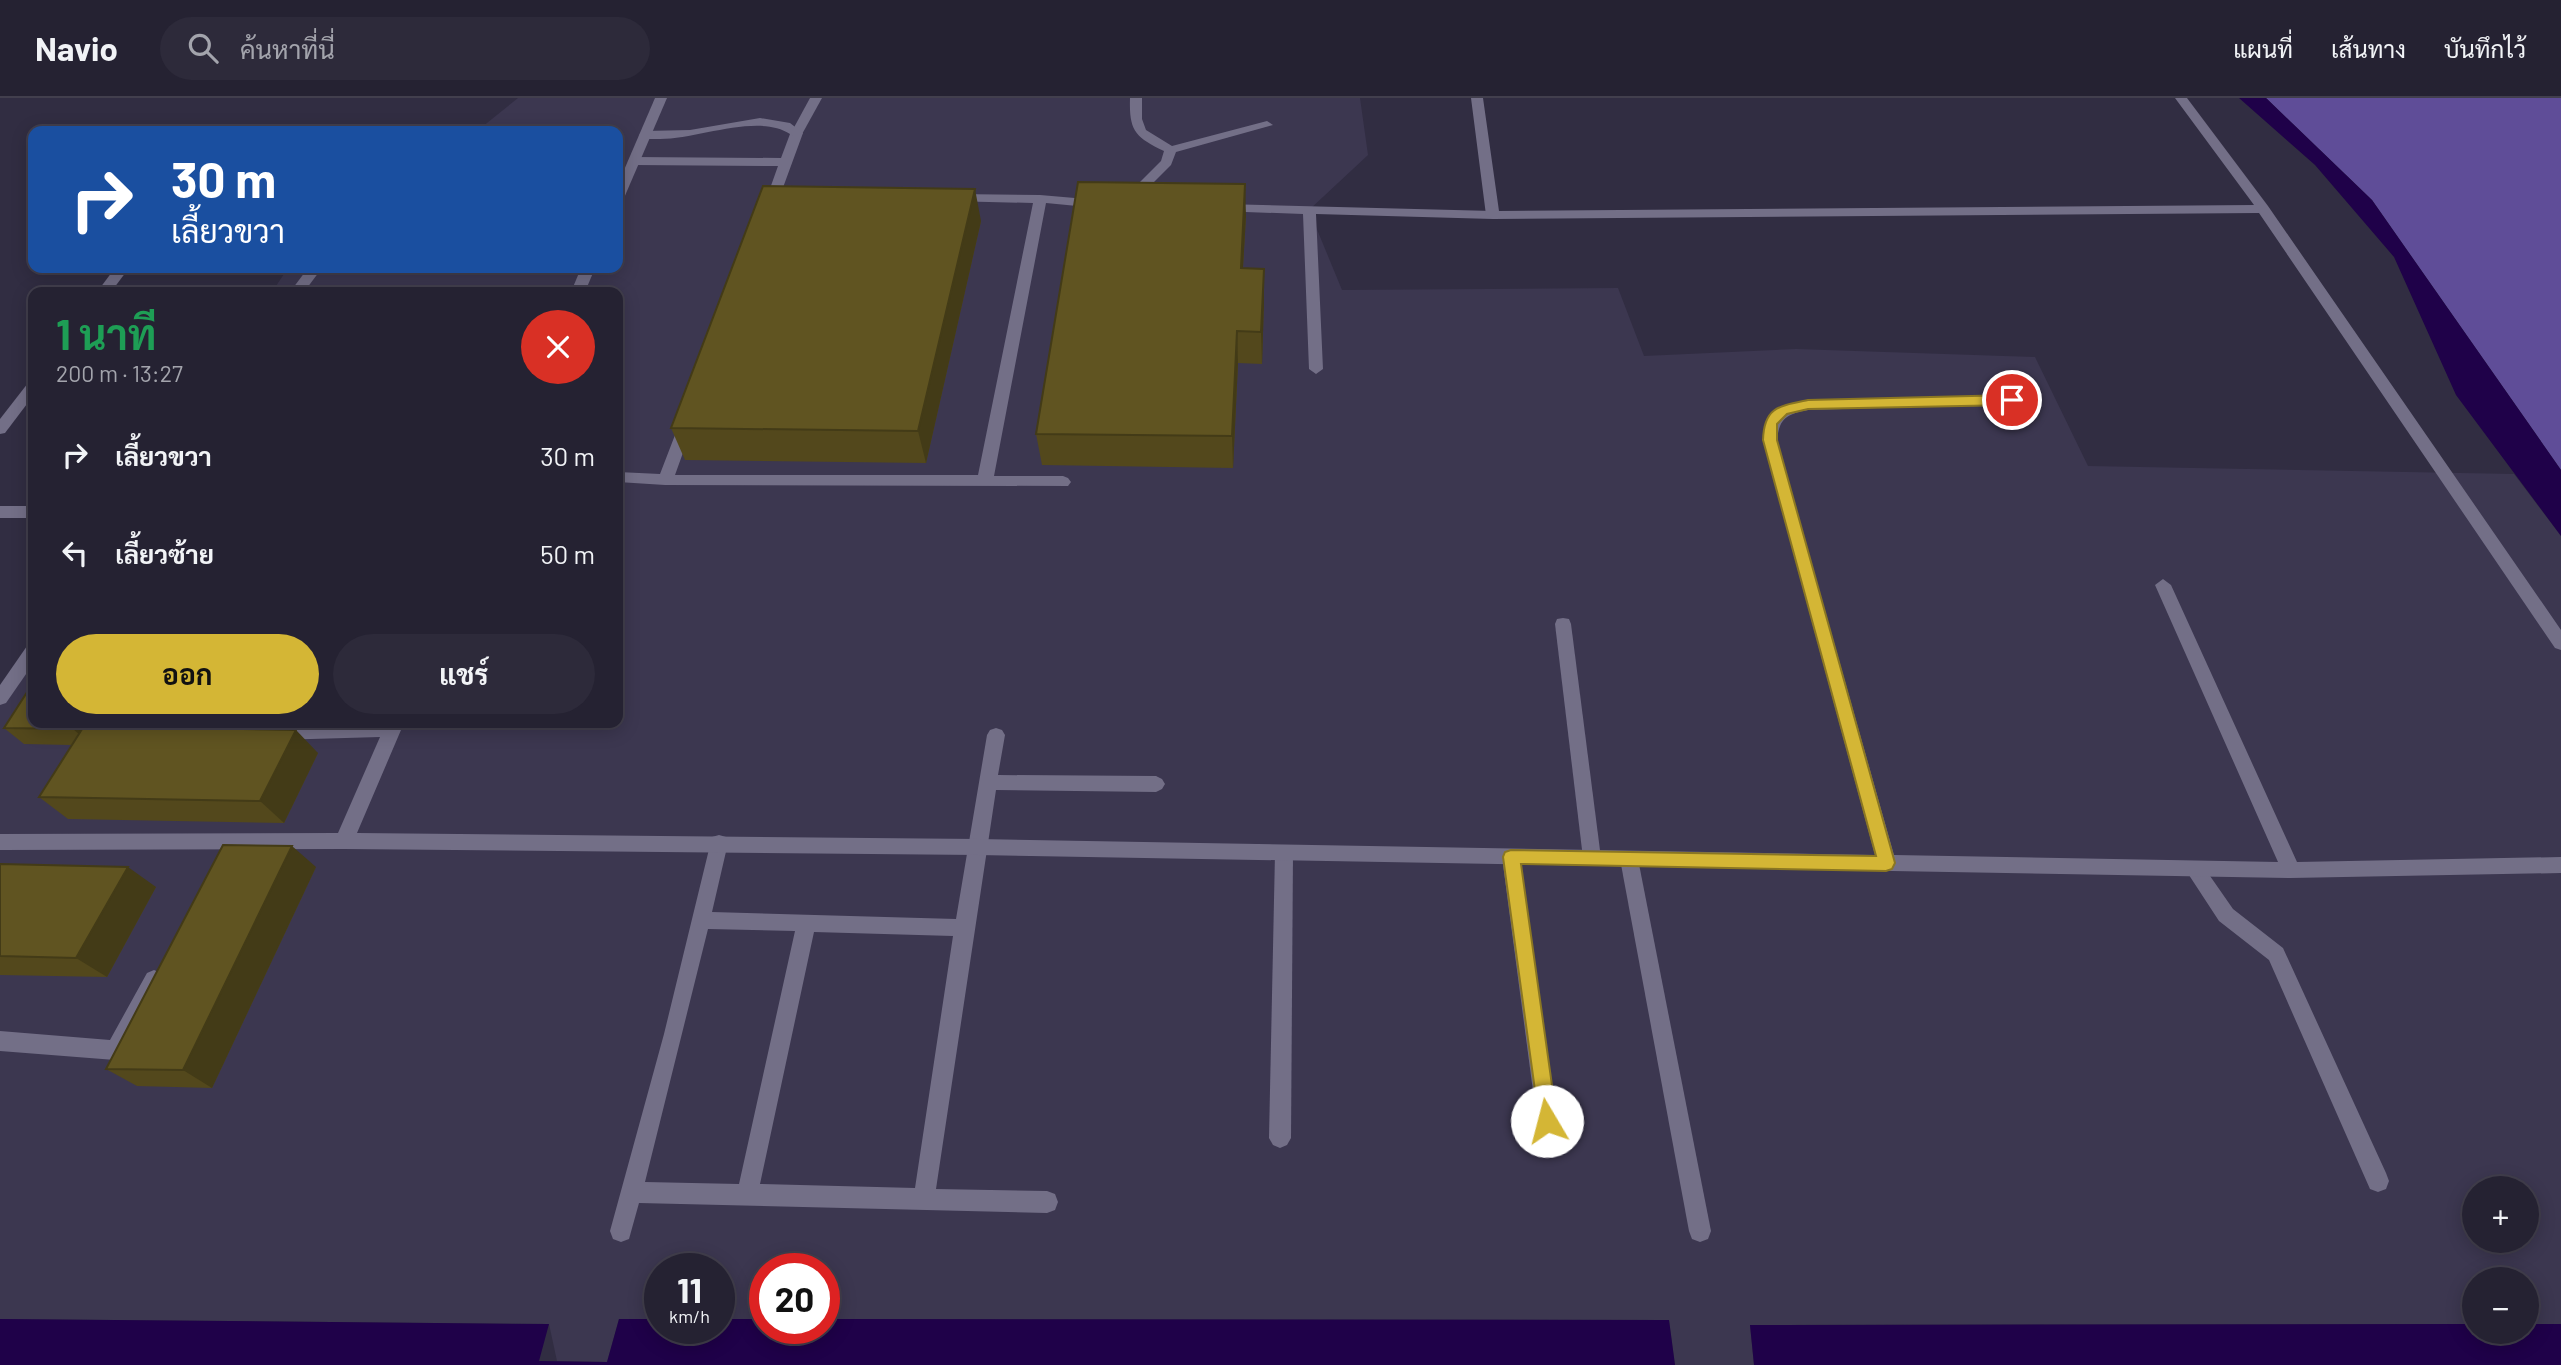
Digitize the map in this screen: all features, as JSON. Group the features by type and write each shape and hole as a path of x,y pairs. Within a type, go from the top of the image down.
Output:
{"street":[{"path":"623,186 661,98"},
{"path":"800,198 771,204 797,133 816,98"},
{"path":"1136,98 1135,122 1139,131 1171,150 1267,125"},
{"path":"1477,98 1493,215"},
{"path":"2181,98 2263,209 2561,643"},
{"path":"645,135 689,134 761,122 789,125 797,133"},
{"path":"1136,206 1123,206 1167,162 1171,150"},
{"path":"634,161 786,162"},
{"path":"933,198 1040,199 1109,204"},
{"path":"985,481 1040,199"},
{"path":"1216,208 1493,215 2263,209"},
{"path":"1309,210 1316,369"},
{"path":"0,429 7,410 28,391"},
{"path":"1886,863 1770,440 1771,423 1783,410 1808,405 2012,400"},
{"path":"665,480 694,403"},
{"path":"623,477 665,480 1063,482"},
{"path":"0,512 28,512"},
{"path":"2163,585 2291,870"},
{"path":"1563,624 1592,858"},
{"path":"0,698 28,658"},
{"path":"256,734 360,728"},
{"path":"344,841 393,728"},
{"path":"924,1199 996,735"},
{"path":"988,782 1156,784"},
{"path":"217,864 230,841"},
{"path":"0,842 344,841 978,847 2291,870 2561,864"},
{"path":"621,1231 719,844"},
{"path":"1280,1138 1284,853"},
{"path":"1511,857 1547,1121"},
{"path":"1629,859 1699,1231"},
{"path":"2193,869 2226,915 2276,954 2378,1181"},
{"path":"701,920 964,928"},
{"path":"747,1195 806,924"},
{"path":"0,1041 115,1050 166,957"},
{"path":"632,1192 1047,1202"}],"shaded area":[{"path":"518,98 1360,98 1368,155 1309,210 1342,290 1618,288 1644,356 1796,349 2035,357 2088,466 2514,474 2561,536 2561,1324 2539,1324 2539,1267 2462,1267 2462,1324 1750,1325 1754,1365 1675,1365 1669,1320 840,1319 840,1253 749,1253 749,1319 735,1319 735,1253 644,1253 644,1319 619,1319 607,1362 557,1361 549,1324 0,1319 0,704 28,661 28,728 623,728 623,287 275,287 285,273 623,273 623,126 483,126"},
{"path":"2239,98 2266,98 2372,200 2561,470 2561,536 2456,395 2394,257 2315,165"},
{"path":"2266,98 2561,98 2561,470 2372,200"},
{"path":"0,1319 549,1324 539,1361 607,1362 619,1319 644,1319 644,1344 735,1344 735,1319 749,1319 749,1344 840,1344 840,1319 1669,1320 1675,1365 0,1365"},
{"path":"2462,1324 2462,1344 2539,1344 2539,1324 2561,1324 2561,1365 1754,1365 1750,1325"}],"building":[{"path":"1078,182 1245,184 1241,268 1264,269 1261,332 1237,331 1232,436 1036,434"},
{"path":"763,186 975,189 918,431 671,428"},
{"path":"28,691 28,728 74,728 73,729 4,728"},
{"path":"83,728 296,730 260,801 39,797"},
{"path":"223,845 292,846 183,1070 106,1069"},
{"path":"0,864 128,867 76,958 0,956"}],"route":[{"path":"1547,1121 1511,857 1886,863 1770,440 1771,423 1783,410 1808,405 2012,400"}]}
